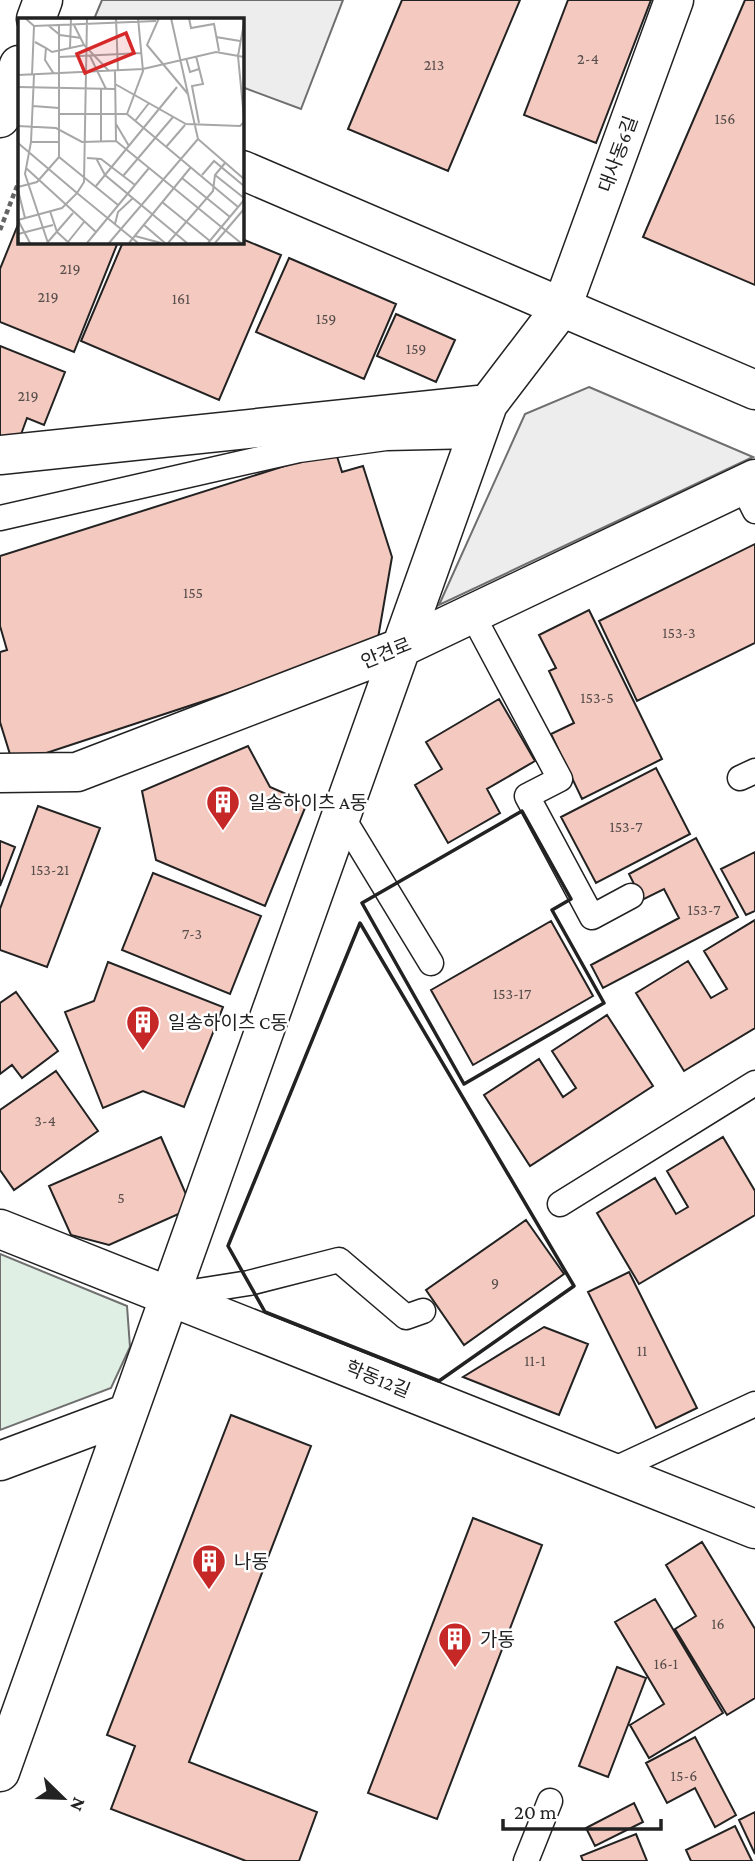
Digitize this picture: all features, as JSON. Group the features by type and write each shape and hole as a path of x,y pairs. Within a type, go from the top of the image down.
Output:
{"street":[{"path":"36,18 43,0"},
{"name":"대사동6길","path":"0,1772 482,420 562,307 674,0"},
{"path":"0,118 14,70"},
{"path":"243,170 755,390"},
{"path":"0,455 482,420"},
{"name":"안견로","path":"0,774 77,772 400,648 751,492"},
{"name":"학동12길","path":"0,1229 755,1529"},
{"path":"0,1461 128,1413"}],"lane":[{"path":"0,518 299,450 386,438 482,420"},
{"path":"472,614 560,779 527,796 592,917 631,896"},
{"path":"341,815 431,963"},
{"path":"560,1204 755,1083"},
{"path":"170,1296 249,1283 339,1260 406,1317 423,1311"},
{"path":"611,1472 755,1404"},
{"path":"526,1861 550,1801"}],"path":[{"path":"0,230 18,184"}],"green space":[{"path":"0,1254 127,1306 130,1347 111,1388 0,1430"}],"shaded area":[{"path":"102,0 343,0 301,109 243,87 243,18 94,18"},
{"path":"589,387 753,457 439,605 525,414"}],"building":[{"path":"402,0 520,0 448,171 348,129"},
{"path":"568,0 651,0 596,143 524,115"},
{"path":"745,0 755,0 755,285 643,237"},
{"path":"18,224 18,243 118,243 74,352 0,322 0,269"},
{"path":"243,239 281,255 219,400 81,341 123,243 243,243"},
{"path":"289,258 396,304 364,379 256,332"},
{"path":"396,314 455,340 436,382 377,356"},
{"path":"0,346 65,372 44,425 27,418 19,440 0,444"},
{"path":"335,450 342,472 363,466 392,557 377,644 13,764 0,722 0,652 7,650 0,626 0,556"},
{"path":"755,544 755,643 637,701 599,621"},
{"path":"589,610 662,759 582,799 551,734 574,723 549,671 556,668 539,635"},
{"path":"499,699 535,761 487,789 500,813 448,843 415,785 442,769 426,742"},
{"name":"일송하이츠 A동","path":"248,746 270,787 307,803 265,906 156,860 142,791"},
{"path":"656,768 690,834 596,883 561,817"},
{"path":"38,806 100,828 47,967 0,950 0,909"},
{"path":"696,838 738,917 603,988 591,965 679,918 664,889 642,900 629,874"},
{"path":"0,841 15,847 0,886"},
{"path":"755,852 755,911 746,915 721,869"},
{"path":"153,873 261,916 230,994 122,950"},
{"path":"755,920 755,1028 684,1071 636,993 688,961 711,998 727,989 704,951"},
{"path":"551,921 593,996 473,1065 431,990"},
{"name":"일송하이츠 C동","path":"108,962 223,1007 184,1107 143,1091 103,1108 65,1012 94,1001"},
{"path":"16,992 58,1051 22,1078 12,1065 0,1074 0,1003"},
{"path":"607,1015 653,1086 530,1166 484,1095 539,1059 563,1097 576,1088 552,1051"},
{"path":"56,1071 98,1131 14,1190 0,1170 0,1110"},
{"path":"161,1137 192,1208 109,1245 71,1235 49,1186"},
{"path":"723,1137 755,1191 755,1215 639,1284 597,1213 655,1178 676,1214 688,1207 667,1171"},
{"path":"526,1220 564,1274 464,1345 426,1290"},
{"path":"629,1272 697,1408 656,1428 588,1292"},
{"path":"544,1327 588,1344 559,1415 463,1377"},
{"name":"나동","path":"231,1415 311,1446 189,1762 317,1812 299,1861 246,1861 111,1809 135,1746 107,1735"},
{"name":"가동","path":"473,1518 542,1545 437,1819 368,1793"},
{"path":"702,1542 755,1629 755,1698 727,1715 675,1629 696,1616 666,1565"},
{"path":"655,1599 723,1713 649,1758 630,1725 664,1704 615,1622"},
{"path":"617,1667 646,1678 608,1777 579,1766"},
{"path":"695,1737 736,1815 715,1827 695,1788 667,1803 646,1763"},
{"path":"634,1803 643,1822 595,1846 586,1828"},
{"path":"755,1812 755,1854 739,1820"},
{"path":"735,1826 752,1861 691,1861 686,1850"},
{"path":"636,1834 647,1861 583,1861 581,1856"}],"wall":[{"path":"522,811 571,899 552,910 604,1003 464,1084 362,903 522,811"},
{"path":"360,923 574,1286 439,1381 265,1312 228,1246 360,923"}],"place":[{"name":"일송하이츠 A동","path":"223,832"},
{"name":"일송하이츠 C동","path":"143,1052"},
{"name":"나동","path":"209,1591"},
{"name":"가동","path":"455,1669"}]}
